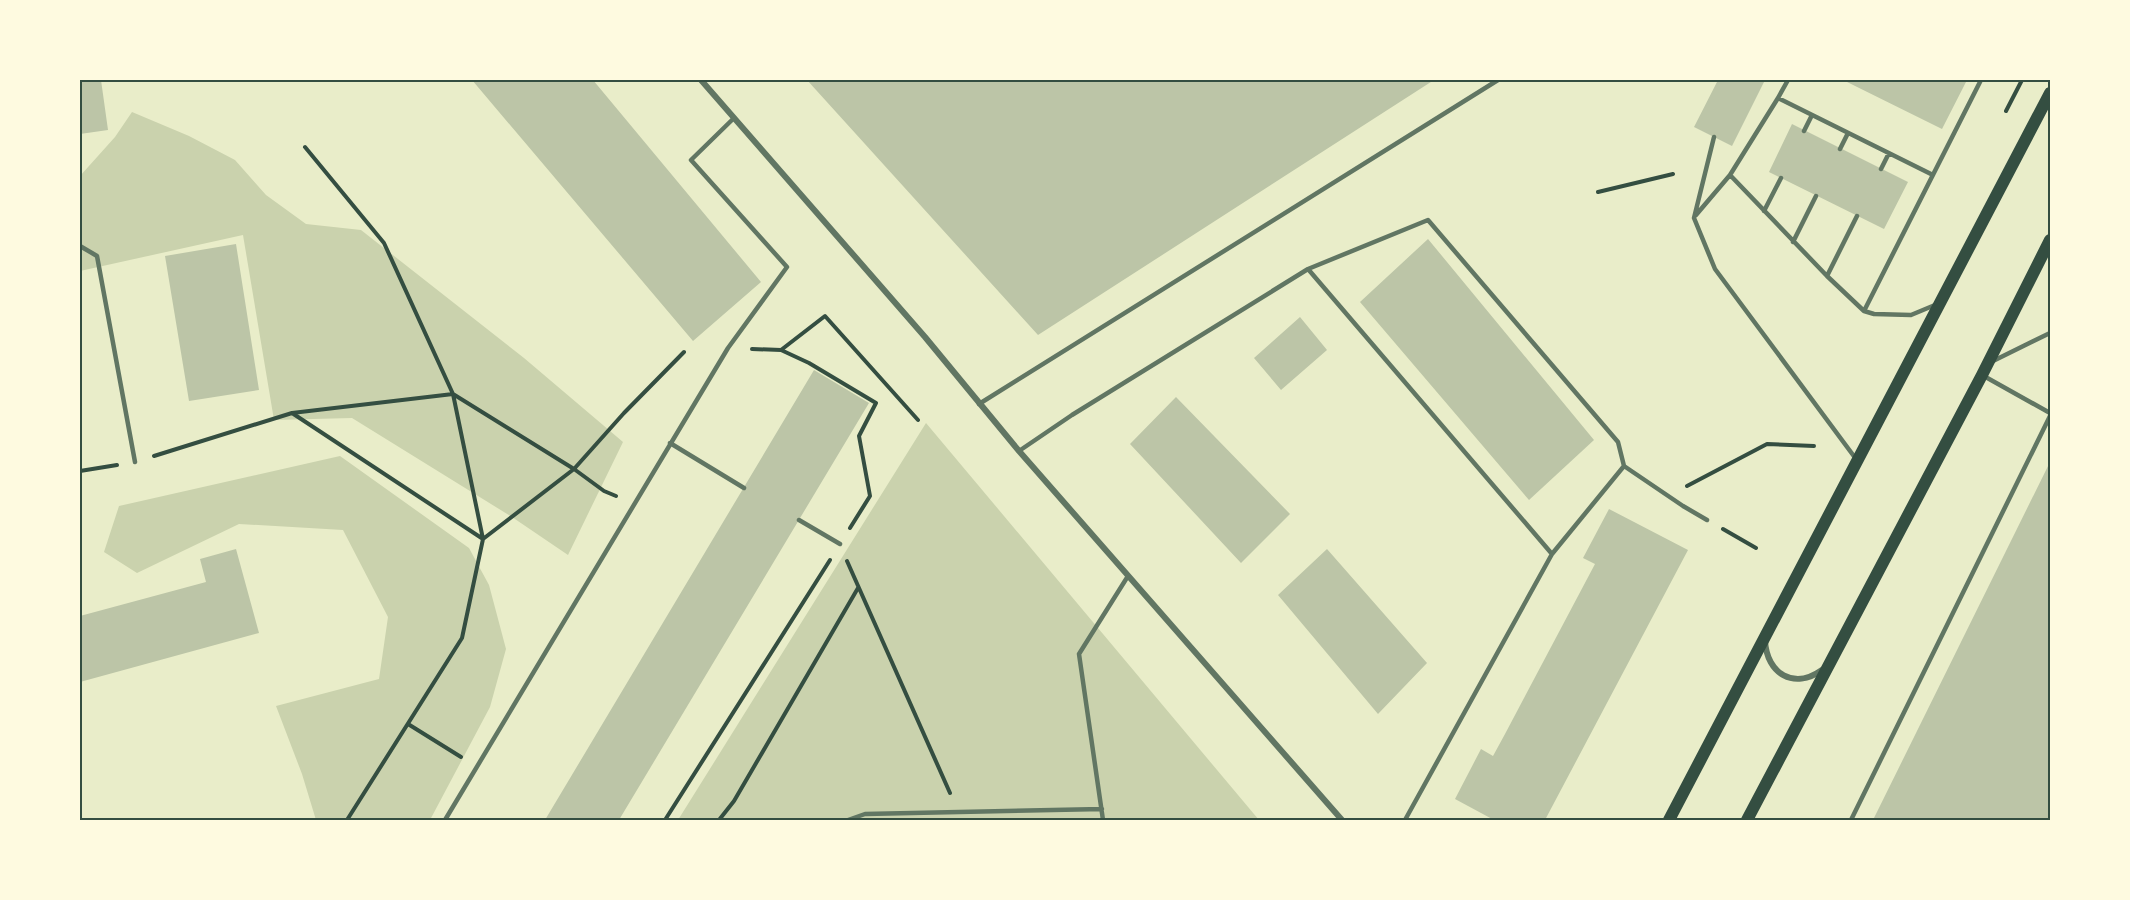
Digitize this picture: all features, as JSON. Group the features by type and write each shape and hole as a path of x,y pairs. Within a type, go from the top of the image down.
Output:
{"main road":[{"path":"1669,820 2050,93"},
{"path":"1747,820 1982,375 2050,240"}],"street":[{"path":"701,80 925,338 1019,451 1342,820"},
{"path":"1769,629 1765,642 1767,655 1773,667 1784,675 1796,679 1810,678 1821,672 1830,661"}],"lane":[{"path":"979,404 1498,80"},
{"path":"1694,218 1730,176 1788,80"},
{"path":"1864,311 1981,80"},
{"path":"1778,98 1933,175"},
{"path":"1804,131 1812,115"},
{"path":"445,820 728,348 787,267 691,160 734,118"},
{"path":"1840,149 1848,133"},
{"path":"1714,137 1694,218 1715,268 1857,461"},
{"path":"1881,169 1888,153"},
{"path":"1730,176 1864,311 1874,314 1911,315 1941,303"},
{"path":"1764,211 1781,178"},
{"path":"1793,242 1816,196"},
{"path":"1827,276 1857,216"},
{"path":"1019,451 1072,415 1308,268 1428,220 1618,442 1624,466 1707,520"},
{"path":"80,246 97,256 135,462"},
{"path":"1308,268 1552,554"},
{"path":"1988,363 2050,333"},
{"path":"1851,820 2050,415 1982,375"},
{"path":"670,443 744,488"},
{"path":"1405,820 1552,554 1624,466"},
{"path":"799,520 840,544"},
{"path":"1103,820 1079,654 1128,576"},
{"path":"848,820 865,814 1102,809"}],"path":[{"path":"2006,111 2022,80"},
{"path":"305,147 384,243 453,394 483,539 462,639 347,820"},
{"path":"1598,192 1673,174"},
{"path":"665,820 870,496 859,436 876,402 809,363 781,350 825,316 918,420"},
{"path":"483,539 574,469 624,413 684,352"},
{"path":"80,471 135,462 292,413 453,394 604,490"},
{"path":"292,413 483,539"},
{"path":"1668,496 1767,444 1814,446"},
{"path":"1707,520 1756,548"},
{"path":"840,544 958,812"},
{"path":"719,820 734,801 859,588"},
{"path":"408,724 466,760"}],"green space":[{"path":"132,112 189,136 235,160 266,195 306,224 361,230 524,358 623,442 568,555 512,517 352,418 274,420 243,235 80,271 80,176 115,137"},
{"path":"926,423 1259,820 678,820"},
{"path":"340,456 469,548 489,585 506,649 490,707 430,820 316,820 302,774 276,706 379,679 388,617 343,530 239,524 137,573 104,552 119,506"}],"building":[{"path":"80,80 101,80 108,130 80,134"},
{"path":"472,80 593,80 761,282 693,341"},
{"path":"807,80 1434,80 1038,335"},
{"path":"1718,80 1765,80 1732,146 1694,127"},
{"path":"1843,80 1967,80 1942,129"},
{"path":"1792,124 1908,182 1884,229 1769,172"},
{"path":"1428,239 1594,440 1529,500 1360,302"},
{"path":"236,244 259,390 189,401 165,256"},
{"path":"1300,317 1327,350 1281,390 1254,358"},
{"path":"814,370 869,403 619,820 545,820"},
{"path":"1176,397 1290,514 1241,563 1130,444"},
{"path":"2050,462 2050,820 1873,820"},
{"path":"1609,509 1688,550 1545,820 1494,820 1455,799 1481,749 1493,756 1505,734 1595,564 1583,558"},
{"path":"236,549 259,633 80,682 80,616 206,582 200,559"},
{"path":"1327,549 1427,663 1378,714 1278,595"}]}
